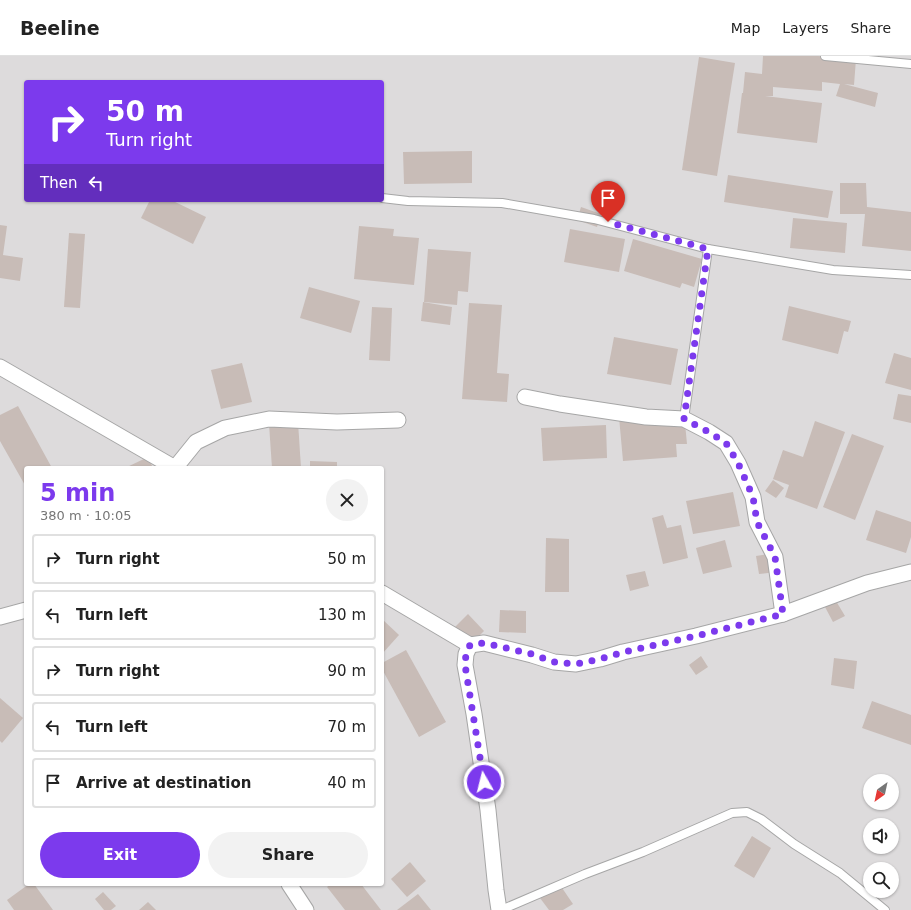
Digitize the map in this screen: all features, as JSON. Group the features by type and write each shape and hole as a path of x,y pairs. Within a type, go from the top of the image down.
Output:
{"street":[{"path":"0,367 172,466"},
{"path":"526,397 560,404 646,416 684,419 726,443 738,463 753,497 757,522 775,557 783,614"},
{"path":"177,466 196,442 225,428 269,419 338,422 398,420"},
{"path":"384,594 470,645 484,643 532,654 554,662 576,664 783,614 867,583 911,572"},
{"path":"0,618 24,611"},
{"path":"470,645 466,654 465,665 488,810 496,890 500,910"},
{"path":"291,886 306,910"}],"lane":[{"path":"825,56 911,64"},
{"path":"384,198 408,201 502,203 594,219 708,249 833,270 911,275"},
{"path":"684,419 708,249"},
{"path":"500,910 585,874 643,852 732,813 747,812 761,819 794,844 840,873 885,910"}],"shaded area":[{"path":"0,56 911,56 911,910 0,910"}],"building":[{"path":"763,56 818,56 856,59 854,85 844,84 878,93 875,107 836,96 840,84 822,82 822,91 773,87 773,96 765,96 822,103 817,143 737,133 745,72 762,74"},
{"path":"699,57 735,63 717,176 682,170"},
{"path":"472,151 472,183 404,184 403,152"},
{"path":"728,175 833,191 828,218 724,202"},
{"path":"840,183 866,183 867,207 911,212 911,251 862,246 865,214 840,214"},
{"path":"149,202 175,202 206,217 193,244 141,218"},
{"path":"581,207 601,214 597,227 577,220"},
{"path":"793,218 847,223 845,253 790,248"},
{"path":"0,225 7,226 3,255 23,258 20,281 0,278"},
{"path":"359,226 394,229 393,236 419,238 414,285 354,279"},
{"path":"570,229 625,239 619,272 564,262"},
{"path":"69,233 85,234 80,308 64,307"},
{"path":"633,239 702,259 694,287 682,283 680,288 624,271"},
{"path":"428,249 471,252 468,292 458,291 457,305 424,302"},
{"path":"309,287 360,301 351,333 300,318"},
{"path":"423,302 452,307 450,325 421,321"},
{"path":"469,303 502,305 497,373 509,374 507,402 462,399"},
{"path":"789,306 851,321 848,332 844,331 838,354 782,340"},
{"path":"372,307 392,308 390,361 369,360"},
{"path":"614,337 678,349 671,385 607,374"},
{"path":"894,353 911,358 911,390 885,383"},
{"path":"242,363 252,402 221,409 211,370"},
{"path":"898,394 911,396 911,423 893,419"},
{"path":"18,406 51,466 24,466 24,483 0,441 0,415"},
{"path":"684,413 687,444 676,444 677,457 623,461 619,417"},
{"path":"815,421 845,432 817,509 785,497 789,485 773,479 783,450 803,457"},
{"path":"298,422 301,466 272,466 269,424"},
{"path":"606,425 607,458 543,461 541,428"},
{"path":"852,434 884,446 855,520 823,507"},
{"path":"148,457 152,466 129,466"},
{"path":"310,461 337,462 337,466 310,466"},
{"path":"773,480 784,488 776,498 765,491"},
{"path":"733,492 740,526 693,534 686,501"},
{"path":"876,510 911,522 911,537 906,553 866,540"},
{"path":"663,515 667,528 681,525 688,558 663,564 652,518"},
{"path":"546,538 569,539 569,592 545,592"},
{"path":"725,540 732,567 703,574 696,548"},
{"path":"774,553 776,572 759,574 756,556"},
{"path":"645,571 649,586 630,591 626,575"},
{"path":"836,601 845,616 833,622 825,607"},
{"path":"500,610 526,611 526,633 499,632"},
{"path":"468,614 484,631 469,646 453,629"},
{"path":"384,621 399,635 384,652"},
{"path":"406,650 446,722 419,737 384,673 384,662"},
{"path":"701,656 708,667 696,675 689,665"},
{"path":"834,658 857,661 854,689 831,685"},
{"path":"0,698 23,718 2,743 0,741"},
{"path":"872,701 911,715 911,745 862,728"},
{"path":"752,836 771,848 754,878 734,866"},
{"path":"410,862 426,881 407,897 391,879"},
{"path":"560,885 573,904 563,910 549,910 540,898"},
{"path":"26,886 35,886 53,910 14,910 7,900"},
{"path":"363,886 381,910 345,910 327,887"},
{"path":"103,892 116,906 111,910 104,910 95,899"},
{"path":"418,894 431,910 397,910"},
{"path":"148,902 156,910 139,910"}],"route":[{"path":"484,782 465,665 466,654 470,645 484,643 532,654 554,662 576,664 783,614 775,557 757,522 753,497 738,463 726,443 684,419 708,249 608,222"}]}
